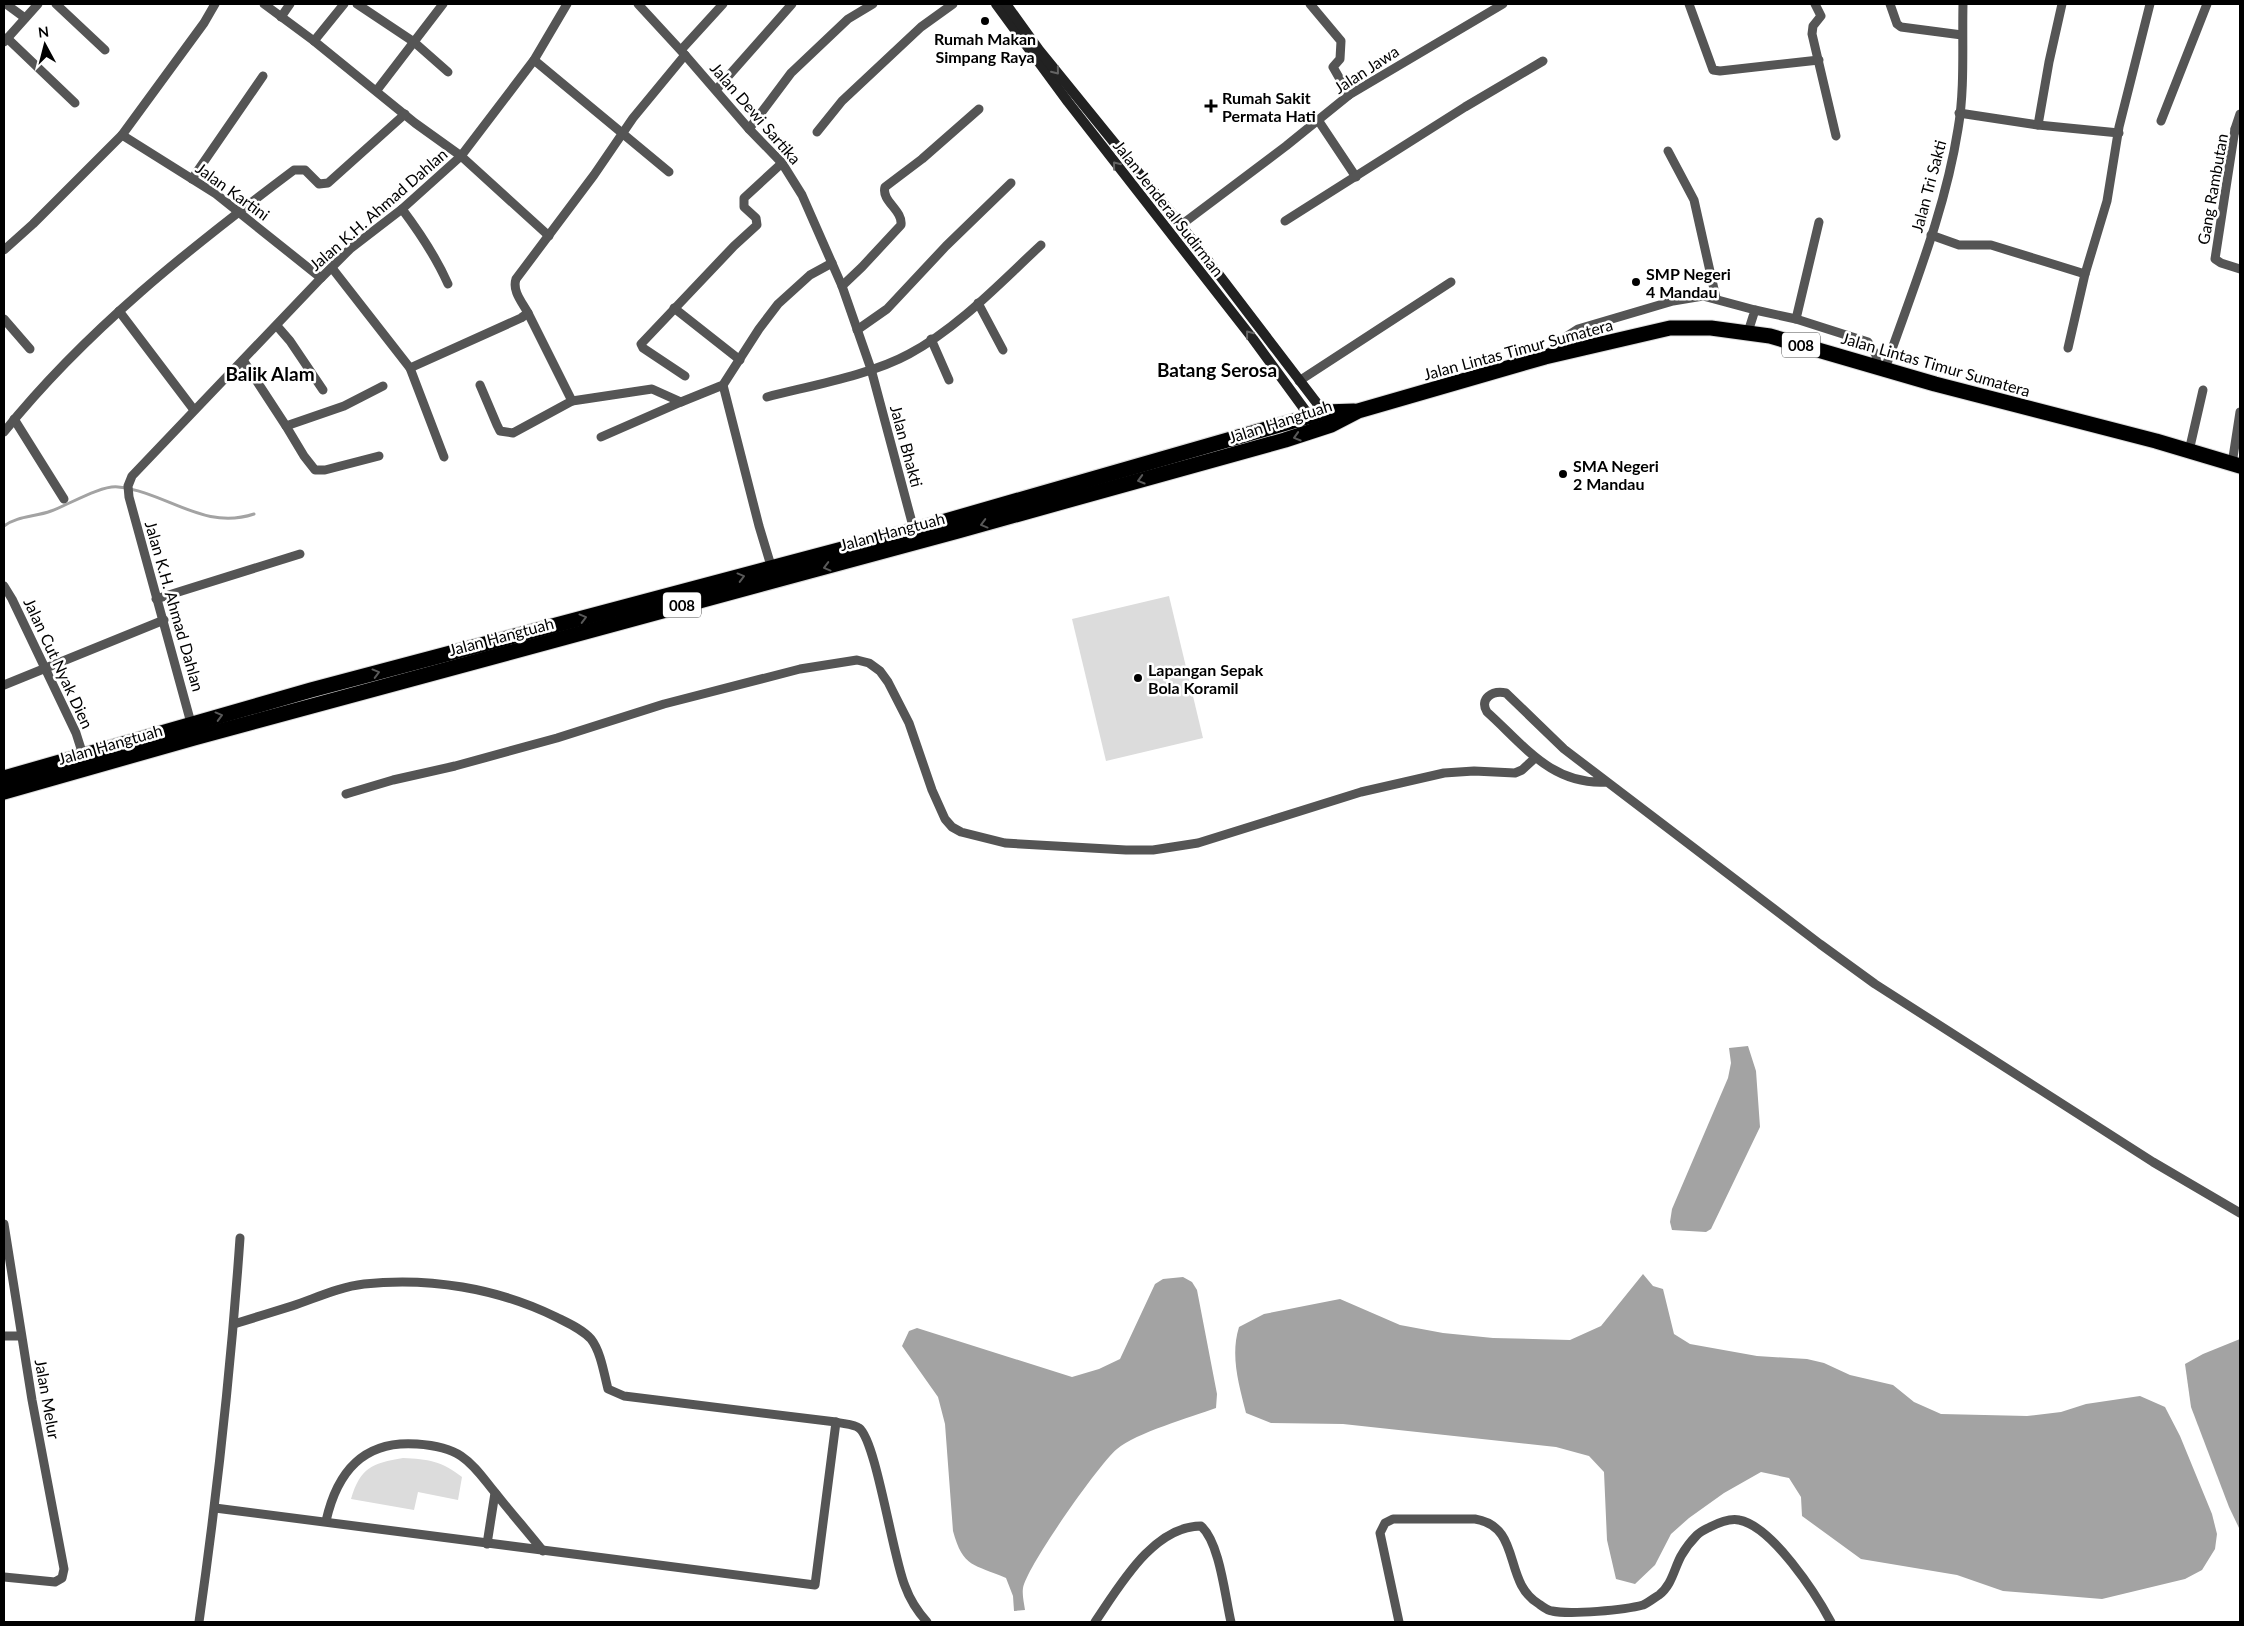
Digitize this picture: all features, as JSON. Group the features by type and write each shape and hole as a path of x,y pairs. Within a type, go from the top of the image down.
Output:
{"highway":[{"name":"Jalan Lintas Timur Sumatera","path":"1358,411 1545,357 1670,328 1711,328 1770,336 1935,384 2236,465"},
{"name":"Jalan Hangtuah","path":"4,792 280,706 1030,496 1358,411"},
{"name":"Jalan Hangtuah","path":"4,778 191,723 280,706 1036,510 1322,421"},
{"path":"1030,496 1036,510"}],"street":[{"path":"6,4 24,18"},
{"path":"38,4 5,40 75,103"},
{"path":"56,4 105,50"},
{"path":"4,250 33,224 122,135 216,4"},
{"path":"264,4 461,156 549,236"},
{"path":"281,17 290,4"},
{"path":"314,41 344,4"},
{"path":"357,4 414,42 448,72"},
{"name":"Jalan K.H. Ahmad Dahlan","path":"191,723 129,498 128,486 132,476 350,249 402,209 461,156 534,60 567,4"},
{"name":"Jalan Dewi Sartika","path":"638,4 683,52 749,129 782,163 802,195 842,286 871,369"},
{"path":"572,401 516,293 515,282 623,132 683,52 723,4"},
{"path":"716,90 792,4"},
{"path":"749,129 791,74 848,19 873,4"},
{"path":"817,132 842,101 921,27 953,4"},
{"name":"Jalan Jenderal Sudirman","path":"996,4 1068,102 1200,273 1322,421"},
{"name":"Jalan Jenderal Sudirman","path":"1006,4 1039,50 1181,225 1299,381 1322,421"},
{"path":"1310,4 1340,40 1340,60 1333,67 1349,95"},
{"name":"Jalan Jawa","path":"1181,225 1349,95 1503,4"},
{"path":"1689,4 1713,70 1720,71 1819,60"},
{"path":"1816,4 1821,16 1813,26 1812,34 1836,136"},
{"path":"1890,4 1897,24 1901,27 1962,35"},
{"name":"Jalan Tri Sakti","path":"1881,368 1931,235 1949,176 1960,114 1962,4"},
{"path":"2038,125 2062,4"},
{"path":"2068,348 2086,274 2107,201 2118,133 2150,4"},
{"path":"2160,121 2207,4"},
{"path":"377,90 440,5"},
{"path":"534,60 669,172"},
{"path":"1285,221 1465,107 1543,61"},
{"path":"192,179 263,76"},
{"path":"842,286 862,268 901,225 899,213 885,195 885,187 922,159 979,109"},
{"path":"4,432 97,330 238,212 294,170 305,170 319,184 328,183 405,114"},
{"path":"1960,114 2038,125 2118,133"},
{"path":"2238,129 2240,114"},
{"path":"1318,120 1356,176"},
{"name":"Gang Rambutan","path":"2238,129 2215,259 2240,269"},
{"name":"Jalan Kartini","path":"122,135 216,194 321,278"},
{"path":"1668,151 1694,200 1716,298"},
{"path":"685,376 641,346 642,342 757,225 758,221 744,207 744,198 782,163"},
{"path":"857,330 887,309 946,246 1011,183"},
{"path":"402,209 419,231 448,284"},
{"path":"1796,319 1819,222"},
{"path":"1931,235 1959,245 1991,245 2086,274"},
{"path":"767,397 871,369 909,354 978,303 1041,245"},
{"path":"601,437 723,385 778,304 810,275 832,263"},
{"path":"1200,273 1210,265"},
{"path":"332,268 410,368 444,457"},
{"path":"1299,381 1451,282"},
{"path":"1545,357 1564,338 1578,329 1673,301 1703,296 1796,319 1868,342 1881,368"},
{"path":"978,303 1003,350"},
{"path":"674,308 740,360"},
{"path":"1748,332 1755,310"},
{"path":"119,311 194,410"},
{"path":"410,368 521,318 528,313"},
{"path":"4,319 30,349"},
{"path":"277,326 290,341 323,390"},
{"path":"931,339 949,380"},
{"path":"243,360 304,456 315,470 325,470 379,456"},
{"name":"Jalan Bhakti","path":"871,369 914,530"},
{"path":"480,385 497,426 500,431 506,433 512,433 572,401 652,389 681,402"},
{"path":"723,385 759,526 772,568"},
{"path":"286,426 344,406 383,386"},
{"path":"2189,451 2203,390"},
{"path":"2236,465 2240,412"},
{"path":"14,419 64,499"},
{"path":"156,599 300,554"},
{"name":"Jalan Cut Nyak Dien","path":"4,586 76,733 83,755"},
{"path":"4,685 164,620"},
{"path":"346,794 557,738 682,700 800,669 857,660 870,663 880,671 888,682 909,723 932,790 945,819 952,827 961,832 1005,843 1126,850 1176,847 1198,843 1361,792 1428,777 1474,771 1515,773 1522,770 1535,758"},
{"path":"1606,782 1591,783 1564,776 1535,758 1487,712 1483,707 1484,701 1489,695 1500,691 1506,693 1564,749 1747,890 1875,984 2153,1162 2240,1213"},
{"name":"Jalan Melur","path":"4,1224 21,1336 64,1569 62,1578 55,1582 4,1577"},
{"path":"199,1622 214,1508 234,1324 240,1238"},
{"path":"234,1324 363,1284 416,1281 447,1285 495,1294 535,1307 574,1326 592,1341 601,1361 608,1389 624,1396 836,1422 858,1428 866,1436 874,1458 891,1540 904,1586 927,1622"},
{"path":"4,1336 21,1336"},
{"path":"214,1508 815,1585 836,1422"},
{"path":"326,1521 331,1499 340,1479 354,1463 378,1449 402,1443 432,1446 460,1455 480,1473 543,1551"},
{"path":"487,1544 495,1493"},
{"path":"1399,1622 1380,1533 1385,1523 1393,1519 1475,1519 1486,1521 1500,1530 1507,1541 1511,1563 1523,1590 1536,1602 1551,1611 1584,1612 1644,1605 1662,1593 1674,1576 1681,1556 1698,1533 1720,1522 1738,1519 1754,1526 1768,1536 1802,1576 1821,1602 1831,1622"},
{"path":"1095,1622 1122,1584 1156,1544 1171,1534 1190,1526 1201,1526 1208,1532 1220,1572 1231,1622"}],"shaded area":[{"name":"Lapangan Sepak Bola Koramil","path":"1169,596 1203,738 1106,761 1072,619"},
{"path":"1748,1046 1756,1071 1760,1127 1711,1229 1706,1232 1672,1230 1670,1222 1672,1209 1728,1078 1731,1063 1729,1048"},
{"path":"1643,1274 1653,1286 1663,1289 1674,1334 1690,1344 1757,1356 1807,1359 1824,1363 1850,1375 1893,1385 1914,1402 1941,1414 2027,1416 2061,1412 2086,1404 2140,1396 2165,1407 2180,1436 2212,1514 2217,1534 2215,1549 2202,1570 2185,1579 2102,1599 2003,1591 1957,1575 1861,1559 1802,1516 1801,1497 1789,1478 1761,1472 1724,1493 1689,1518 1671,1534 1655,1565 1635,1584 1616,1579 1607,1540 1604,1472 1589,1456 1556,1447 1343,1424 1271,1423 1246,1413 1236,1370 1236,1338 1239,1327 1264,1314 1340,1299 1400,1325 1443,1333 1493,1338 1570,1340 1601,1326"},
{"path":"1183,1277 1192,1282 1197,1290 1217,1394 1216,1408 1137,1437 1117,1449 1108,1458 1065,1516 1027,1576 1023,1588 1025,1610 1014,1611 1013,1596 1006,1578 971,1563 961,1552 957,1543 953,1531 945,1424 938,1397 902,1346 909,1331 917,1328 1072,1377 1099,1369 1120,1359 1155,1284 1163,1279"},
{"path":"2240,1339 2240,1530 2229,1507 2191,1407 2185,1364 2203,1354"},
{"path":"403,1458 420,1459 441,1464 462,1477 458,1500 418,1492 414,1510 351,1499 359,1480 369,1469 383,1462"}],"waterway":[{"path":"4,526 20,518 51,511 94,492 111,487 136,490 185,509 218,518 236,518 254,514"}],"place":[{"name":"Rumah Makan Simpang Raya","path":"985,21"},
{"name":"Rumah Sakit Permata Hati","path":"1211,106"},
{"name":"SMP Negeri 4 Mandau","path":"1636,282"},
{"name":"SMA Negeri 2 Mandau","path":"1563,474"},
{"name":"Lapangan Sepak Bola Koramil","path":"1138,678"}],"district":[{"name":"Batang Serosa","path":"1217,369"},
{"name":"Balik Alam","path":"270,373"}]}
